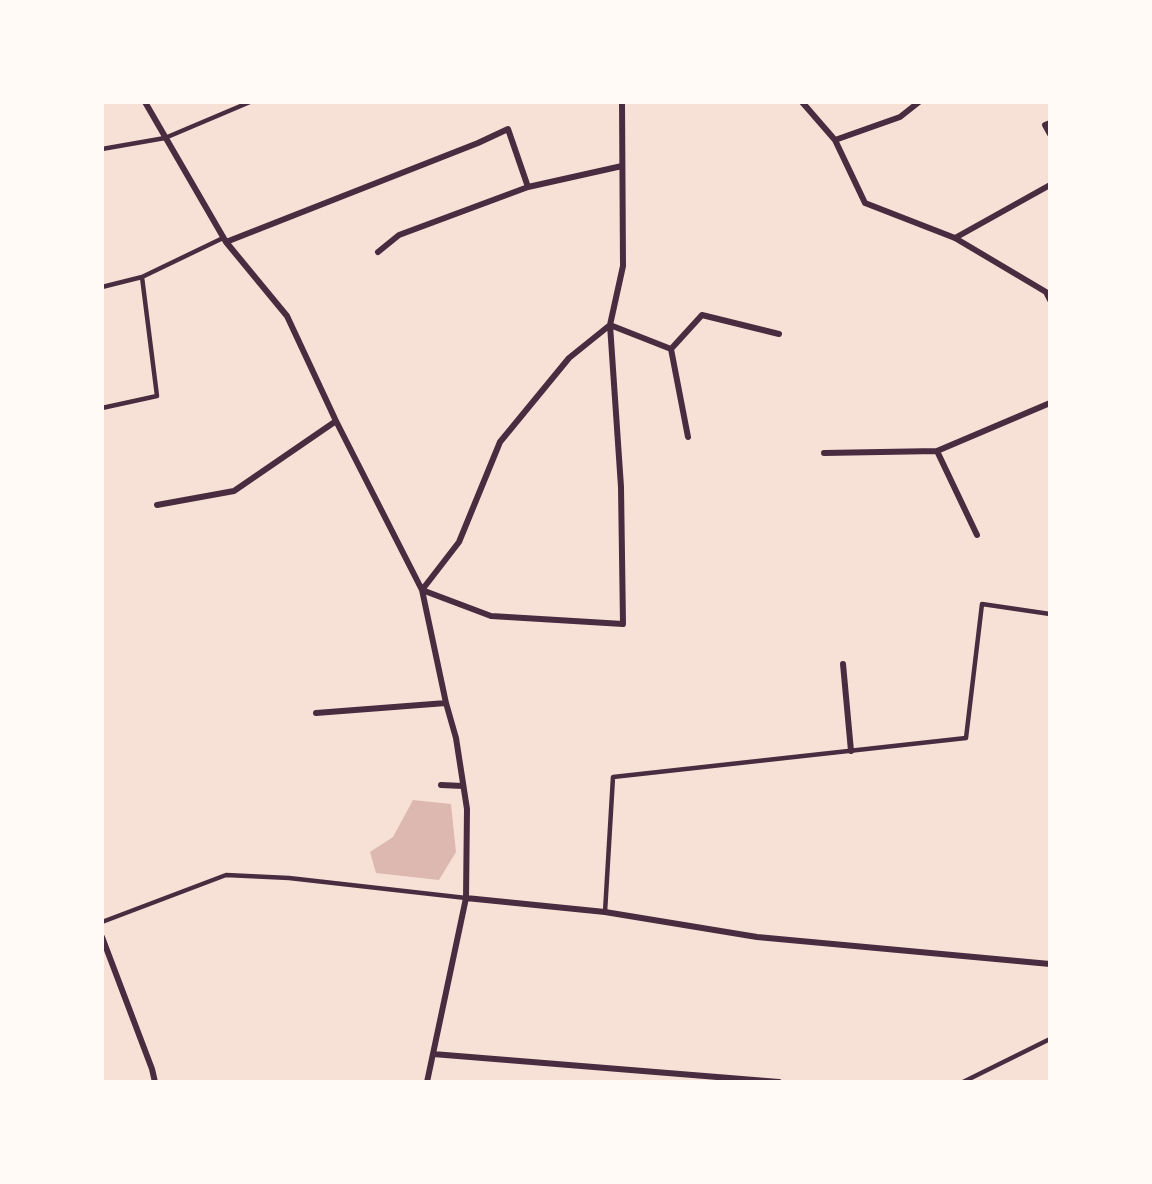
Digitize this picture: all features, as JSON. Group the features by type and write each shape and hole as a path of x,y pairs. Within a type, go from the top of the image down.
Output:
{"street":[{"path":"145,102 224,240 287,316 336,421 422,590 446,703 456,738 467,809 466,898 427,1082"},
{"path":"422,590 491,616 623,624 621,488 610,325 623,266 622,102"},
{"path":"802,102 835,140 865,202 955,238 1046,292 1050,300"},
{"path":"835,140 900,117 919,102"},
{"path":"1050,123 1045,126 1050,134"},
{"path":"224,240 478,143 508,129 528,187"},
{"path":"378,252 399,235 528,187 622,166"},
{"path":"955,238 1050,185"},
{"path":"671,349 702,315 779,333"},
{"path":"610,325 671,349"},
{"path":"422,590 459,542 500,442 568,358 610,325"},
{"path":"671,349 688,437"},
{"path":"824,453 937,451 1050,403"},
{"path":"157,505 234,491 336,421"},
{"path":"937,451 977,535"},
{"path":"843,664 851,751"},
{"path":"316,713 446,703"},
{"path":"441,785 463,786"},
{"path":"466,898 605,912 757,937 1050,964"},
{"path":"102,937 152,1069 154,1082"},
{"path":"433,1054 779,1082"}],"lane":[{"path":"102,148 165,138 250,102"},
{"path":"102,287 142,277 224,240"},
{"path":"102,408 157,396 142,277"},
{"path":"605,912 613,777 966,738 982,604 1050,615"},
{"path":"102,922 226,875 290,878 466,898"},
{"path":"963,1082 1050,1039"}],"shaded area":[{"path":"413,800 451,804 456,852 439,880 376,873 370,852 393,837"}]}
